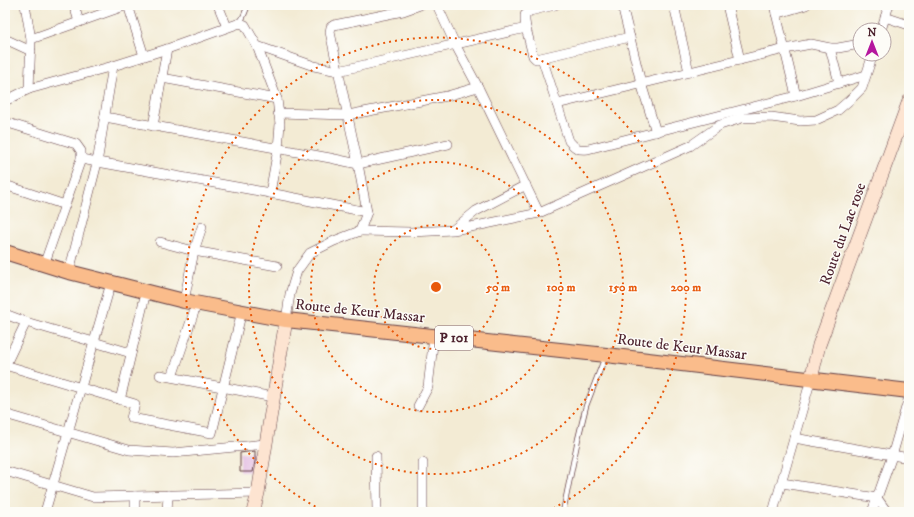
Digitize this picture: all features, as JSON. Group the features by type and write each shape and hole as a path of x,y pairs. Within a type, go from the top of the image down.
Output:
{"main road":[{"name":"Route du Lac rose","path":"811,379 819,345 909,101"},
{"name":"Route de Keur Massar","path":"5,252 44,265 146,292 286,320 606,355 909,391"},
{"path":"253,512 258,493 286,320"}],"street":[{"path":"25,5 31,39 29,89"},
{"path":"74,5 79,22"},
{"path":"31,39 127,5 144,56"},
{"path":"218,5 227,27"},
{"path":"360,231 367,212 330,32 331,27 334,25 403,11 420,5"},
{"path":"437,5 540,213"},
{"path":"555,5 530,12 525,15 524,21 533,56 536,59 630,37"},
{"path":"622,5 656,132"},
{"path":"674,5 689,72"},
{"path":"727,5 740,60"},
{"path":"796,96 775,9 806,5"},
{"path":"883,22 889,5"},
{"path":"885,17 909,25"},
{"path":"7,97 29,89 113,66 167,49 240,22 245,25 257,46 277,99 280,124 278,148 270,193"},
{"path":"257,46 314,66 338,71 526,28"},
{"path":"5,39 31,51"},
{"path":"557,104 784,49 811,44 830,48 852,45"},
{"path":"830,48 839,83"},
{"path":"153,126 167,49"},
{"path":"542,58 569,141 580,150 796,96 866,75"},
{"path":"286,320 290,294 297,271 310,253 334,241 360,231 411,232 453,230 540,213 690,146 720,125 742,118 771,117 800,121 816,120 838,110 862,88 870,62"},
{"path":"69,272 97,163 113,66"},
{"path":"162,78 277,99"},
{"path":"278,113 348,115 447,96 478,87"},
{"path":"105,117 358,164 448,144"},
{"path":"5,122 76,144 81,151 81,159 44,265"},
{"path":"81,159 367,212"},
{"path":"5,185 65,205"},
{"path":"453,230 476,211 526,185"},
{"path":"172,377 191,302 194,251 202,227"},
{"path":"160,242 194,251 278,266"},
{"path":"45,512 111,283"},
{"path":"120,400 146,292"},
{"path":"26,322 5,366 135,404 131,418 212,433 242,311"},
{"path":"5,314 26,322 132,353"},
{"path":"418,406 428,387 434,336"},
{"path":"160,375 273,397"},
{"path":"773,512 811,379"},
{"path":"872,512 892,456 909,397"},
{"path":"5,414 129,450 173,453 266,444"},
{"path":"794,438 909,458"},
{"path":"376,456 377,512"},
{"path":"423,463 423,512"},
{"path":"5,471 93,497 258,493"},
{"path":"782,483 877,498 887,512"},
{"path":"167,512 168,495"},
{"path":"134,512 135,496"}],"lane":[{"path":"240,22 248,5"},
{"path":"563,512 586,406 606,355"}],"building":[{"path":"255,451 253,472 240,472 240,453"}]}
